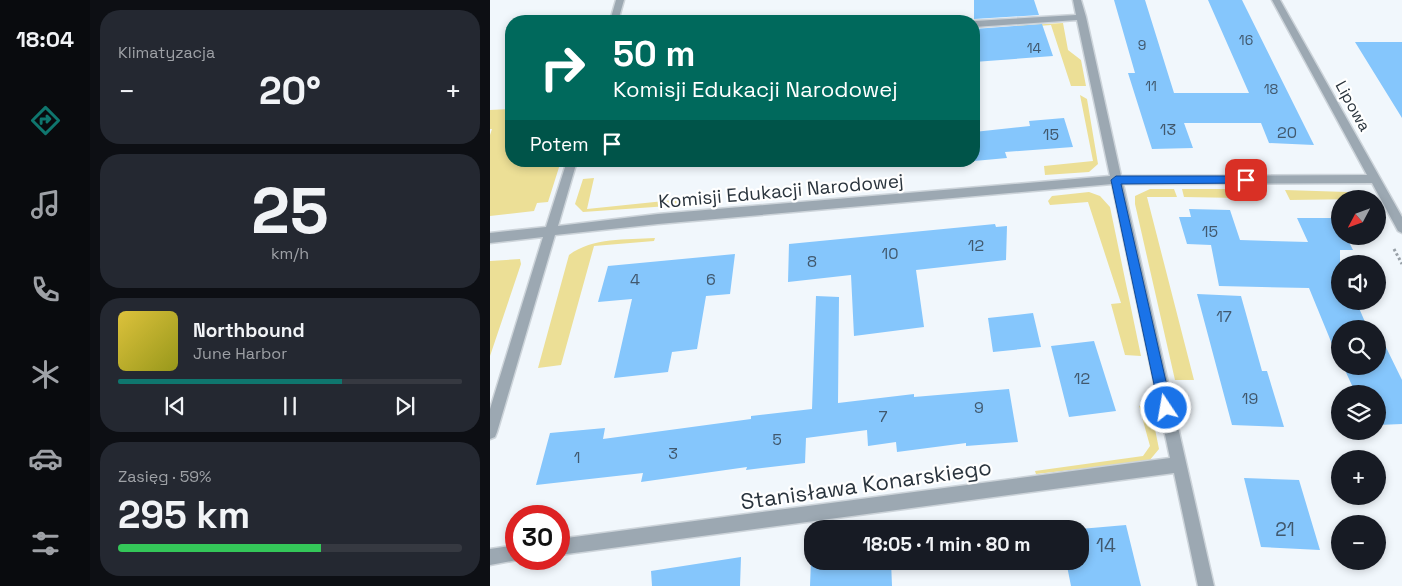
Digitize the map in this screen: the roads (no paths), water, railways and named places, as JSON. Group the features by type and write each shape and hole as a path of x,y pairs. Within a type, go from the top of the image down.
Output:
{"street":[{"path":"616,15 620,0"},
{"path":"1077,0 1206,586"},
{"name":"Lipowa","path":"1276,0 1402,228"},
{"path":"980,24 1082,17"},
{"path":"490,432 570,167"},
{"name":"Komisji Edukacji Narodowej","path":"490,238 552,230 1116,180 1375,179"},
{"name":"Stanisława Konarskiego","path":"570,547 1178,465"},
{"path":"490,557 505,555"}]}
